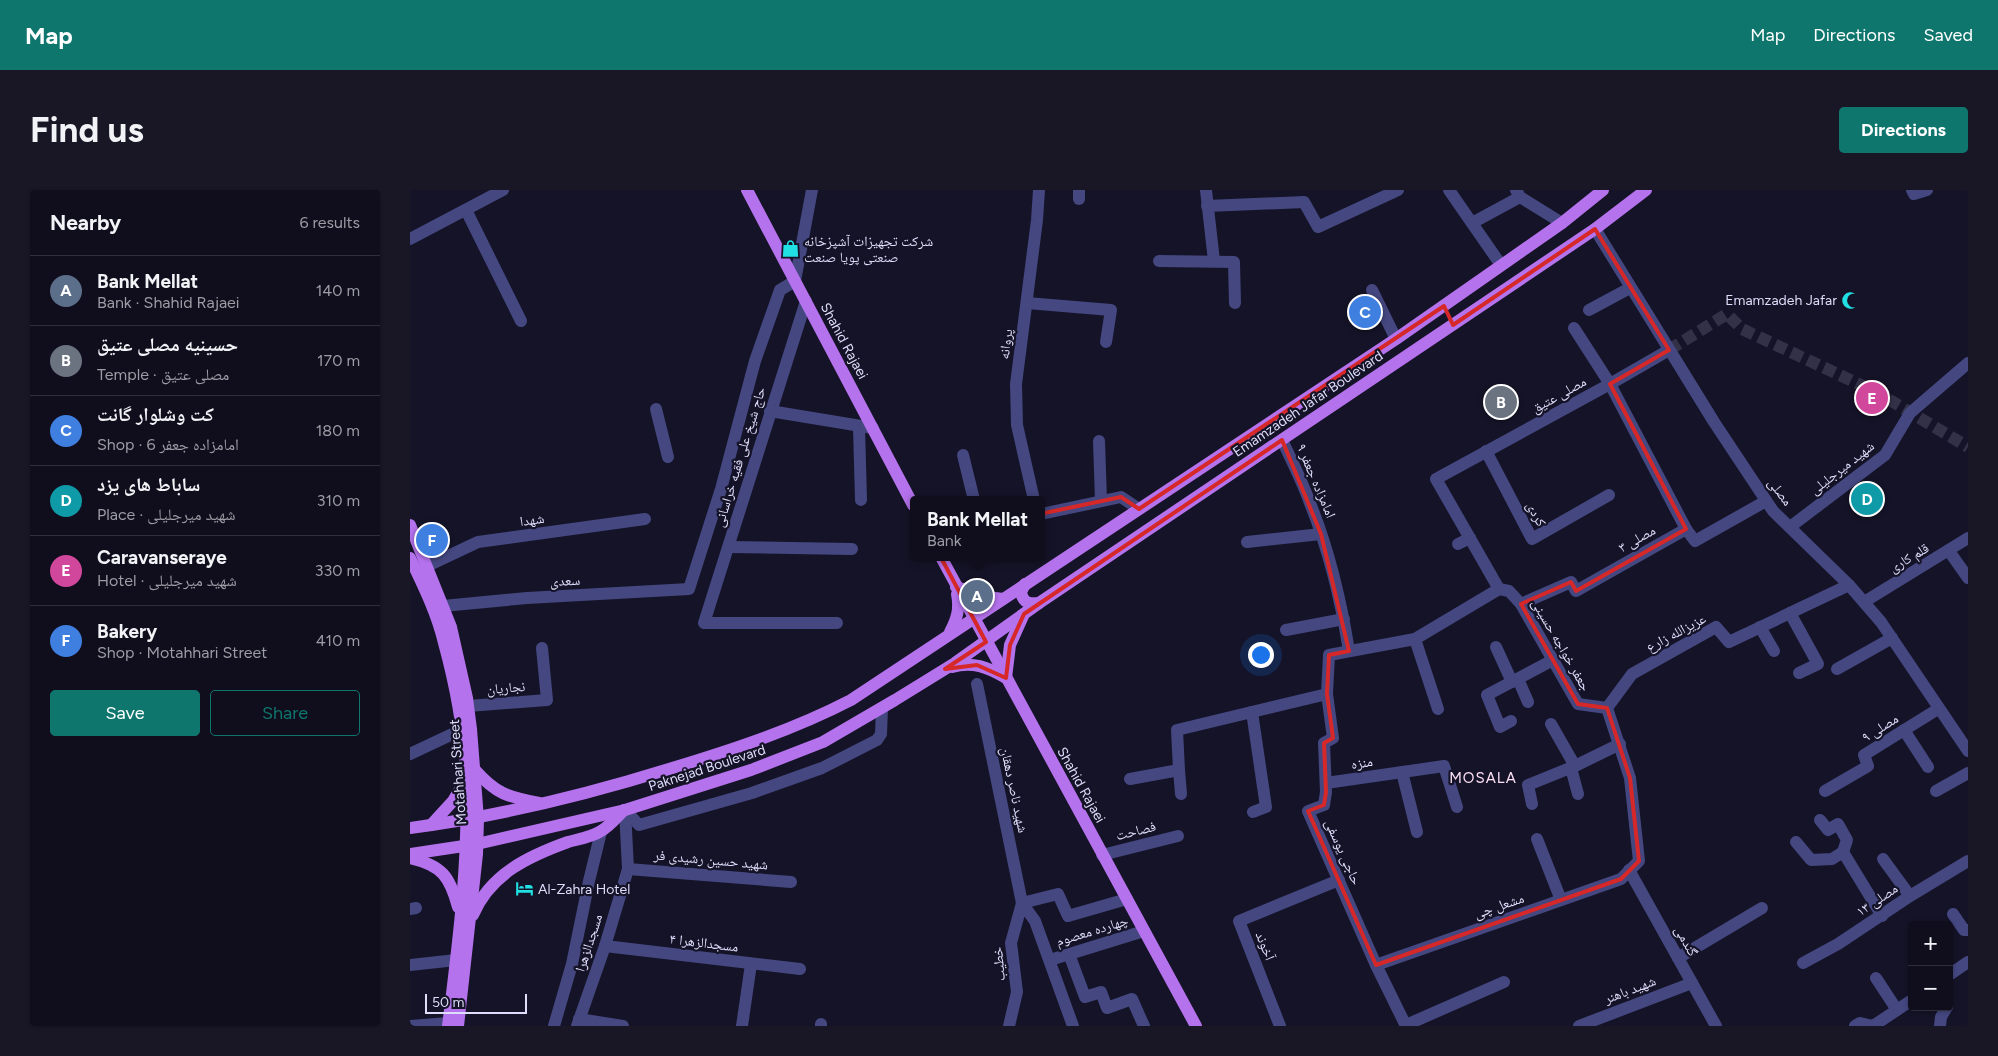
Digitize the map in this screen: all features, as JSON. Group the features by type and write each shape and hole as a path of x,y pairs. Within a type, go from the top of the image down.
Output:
{"main road":[{"name":"Shahid Rajaei","path":"747,190 910,499"},
{"name":"Emamzadeh Jafar Boulevard","path":"973,619 1396,339 1562,223 1603,190"},
{"name":"Emamzadeh Jafar Boulevard","path":"986,642 1039,603 1595,230 1646,190"},
{"path":"1444,306 1453,325"},
{"name":"Motahhari Street","path":"410,524 451,627 468,706 472,819 471,845 465,921 451,1025"},
{"name":"Motahhari Street","path":"410,558 437,620 444,642 470,774"},
{"name":"Shahid Rajaei","path":"942,561 1196,1026"},
{"path":"1025,584 1021,592 1024,600 1029,604 1039,603"},
{"path":"950,634 957,619 959,603 956,587 979,595 1003,599"},
{"path":"945,669 960,665 976,665 992,669 1006,678 1010,645 1024,614"},
{"name":"Paknejad Boulevard","path":"410,828 472,819 546,804 737,748 816,718 851,700 973,619"},
{"name":"Paknejad Boulevard","path":"410,856 471,845 625,810 751,770 814,746 882,708 986,642"},
{"path":"431,825 453,801 470,774 500,793 546,804"},
{"path":"465,921 491,886 513,867 532,856 601,832 625,810"},
{"path":"410,856 437,867 443,872 454,891 465,921"},
{"name":"Motahhari Street","path":"451,1025 456,960 465,921"}],"street":[{"path":"410,239 503,190"},
{"path":"795,281 812,190"},
{"name":"پروانه","path":"1033,496 1017,425 1016,384 1037,220 1039,190"},
{"path":"1206,190 1214,261"},
{"path":"1207,206 1304,202 1318,227 1398,190"},
{"path":"1449,190 1501,265"},
{"path":"1912,190 1914,194 1927,190"},
{"path":"1472,223 1518,193 1562,223"},
{"path":"466,210 521,321"},
{"name":"مصلی","path":"1595,230 1669,350 1773,511 1849,585 1881,622 1968,751"},
{"path":"1159,261 1234,262 1235,303"},
{"name":"حاج شیخ علی فقیه خراسانی","path":"689,589 721,489 755,361 780,290 795,281"},
{"path":"1589,310 1630,288"},
{"path":"1372,290 1396,339"},
{"name":"حاج شیخ علی فقیه خراسانی","path":"806,301 704,623 837,623"},
{"path":"1027,303 1111,310 1106,342"},
{"path":"1574,328 1610,384 1686,529 1695,541 1766,501"},
{"name":"مصلی عتیق","path":"1436,479 1669,350"},
{"name":"شهید میرجلیلی","path":"1790,527 1885,455 1910,412 1968,363"},
{"path":"656,409 668,457"},
{"path":"770,411 873,428"},
{"path":"859,427 861,500"},
{"name":"امامزاده جعفر ۹","path":"1282,440 1310,501 1321,534"},
{"path":"1099,441 1102,501"},
{"name":"کردی","path":"1486,451 1532,539 1608,495"},
{"path":"963,455 973,496"},
{"name":"جعفر خواجه حسینی","path":"1436,479 1499,589 1509,592 1521,604 1578,704 1607,708"},
{"path":"1045,513 1121,497 1139,509"},
{"name":"شهدا","path":"428,566 478,542 645,519"},
{"name":"مصلی ۳","path":"1521,604 1571,582 1576,591 1686,529"},
{"path":"1247,542 1321,534 1344,619 1349,651"},
{"path":"1458,544 1470,538"},
{"name":"قلم کاری","path":"1864,602 1968,538"},
{"path":"729,547 852,549"},
{"path":"1949,551 1968,578"},
{"name":"عزیزالله زارع","path":"1607,708 1632,674 1716,627 1730,642 1849,585"},
{"name":"سعدی","path":"443,606 527,598 689,589"},
{"name":"حاجی یوسفی","path":"1406,1025 1376,965 1308,812 1324,805 1326,783 1324,743 1333,738 1327,694 1329,655 1415,639 1499,589"},
{"path":"1790,613 1818,664 1800,673"},
{"path":"1286,630 1344,619"},
{"path":"1760,627 1774,650"},
{"path":"1837,669 1892,638"},
{"path":"1415,639 1438,708"},
{"path":"1496,647 1528,702"},
{"name":"نجاریان","path":"468,706 547,700 542,648"},
{"path":"1511,721 1500,727 1487,695 1553,660"},
{"name":"شهید ناصر دهقان","path":"977,684 1022,903"},
{"path":"1181,794 1177,730 1327,694"},
{"path":"625,810 638,825 752,793 822,768 877,740 881,734 882,708"},
{"path":"1532,804 1528,785 1573,767 1620,744 1607,708"},
{"name":"مصلی ۹","path":"1825,792 1868,766 1864,755 1938,709"},
{"path":"1252,712 1266,808 1253,812"},
{"path":"1551,724 1573,767 1578,794"},
{"path":"410,754 461,730"},
{"path":"1904,730 1928,766"},
{"name":"مشعل چی","path":"1376,965 1621,879 1639,861 1630,778 1620,744"},
{"name":"منزه","path":"1326,783 1444,766 1456,807"},
{"path":"1130,779 1179,770"},
{"path":"1402,772 1417,832"},
{"path":"1936,791 1968,773"},
{"name":"مسجدالزهرا","path":"578,1022 605,946 628,869 625,810"},
{"path":"1796,842 1811,860 1832,859 1843,852 1847,840 1838,824 1828,830 1820,820"},
{"path":"554,1026 572,964 601,832"},
{"name":"فصاحت","path":"1102,855 1178,836"},
{"path":"1537,839 1561,900"},
{"path":"1843,852 1882,916"},
{"path":"1882,859 1910,896"},
{"name":"مصلی ۱۳","path":"1803,963 1838,944 1910,896 1968,861"},
{"name":"شهید حسین رشیدی فر","path":"628,869 791,882"},
{"name":"گندمی","path":"1629,870 1716,1026"},
{"name":"آخوند","path":"1280,1026 1239,921 1339,880"},
{"path":"1073,1026 1035,921 1022,903 1058,894 1068,916 1127,899"},
{"name":"خطیب","path":"1008,1026 1017,992 1011,943 1022,903"},
{"path":"1678,958 1762,908"},
{"path":"1953,914 1964,930 1968,930"},
{"name":"چهارده معصوم","path":"1050,960 1144,931"},
{"name":"مسجدالزهرا ۴","path":"605,946 800,969"},
{"path":"1069,954 1086,997 1101,992 1107,1008 1132,999 1144,1026"},
{"path":"410,965 456,960"},
{"path":"1953,972 1968,962"},
{"path":"742,1026 751,964"},
{"path":"1876,978 1896,1010"},
{"path":"1406,1025 1504,982"},
{"name":"شهید باهنر","path":"1579,1026 1692,983"},
{"path":"1855,1026 1860,1023 1872,1026 1908,1002"},
{"path":"1940,1026 1944,1011"},
{"path":"578,1022 623,1026"},
{"path":"410,1026 451,1025"}],"highlighted area":[{"path":"1595,229 1669,350 1610,384 1686,529 1576,591 1571,582 1521,604 1578,704 1607,708 1630,778 1639,861 1621,879 1376,965 1308,811 1324,805 1326,792 1324,743 1333,738 1327,694 1329,655 1349,651 1321,534 1282,440 1024,614 1010,645 1006,678 977,665 945,669 986,642 930,537 1121,497 1139,509 1444,306 1453,325"}],"tunnel":[{"path":"1669,350 1727,314 1742,329 1878,393 1968,447"}],"place":[{"name":"شرکت تجهیزات آشپزخانه صنعتی پویا صنعت","path":"790,249"},
{"name":"Emamzadeh Jafar","path":"1851,300"},
{"name":"کت وشلوار گانت","path":"1365,312"},
{"name":"Caravanseraye","path":"1872,398"},
{"name":"حسینیه مصلی عتیق","path":"1501,402"},
{"name":"ساباط های یزد","path":"1867,499"},
{"name":"Bakery","path":"432,540"},
{"name":"Bank Mellat","path":"977,596"},
{"name":"Al-Zahra Hotel","path":"524,889"}],"district":[{"name":"MOSALA","path":"1483,778"}]}
